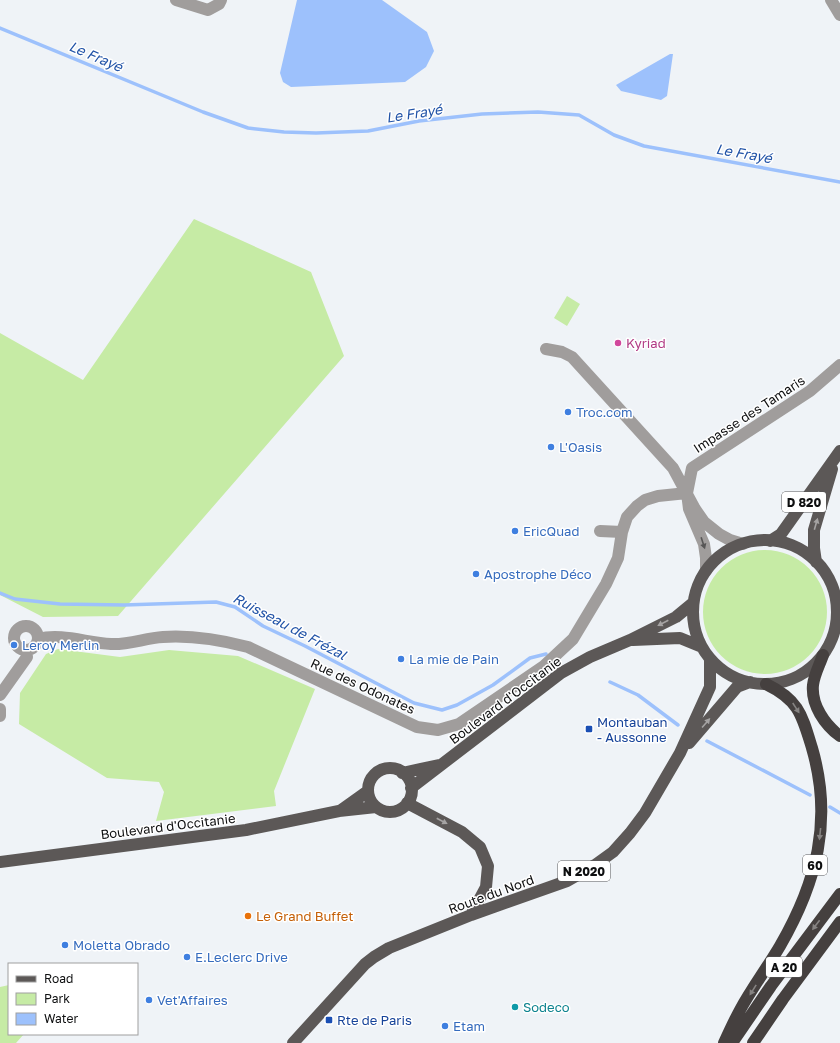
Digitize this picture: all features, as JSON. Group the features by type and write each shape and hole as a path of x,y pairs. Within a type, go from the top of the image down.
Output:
{"highway":[{"path":"823,655 813,684 813,694 818,710 826,724 840,736"},
{"name":"60","path":"724,1043 740,1011 780,945 801,905 817,857 820,834 822,811 817,771 807,731 796,706 788,696 766,684"},
{"name":"A 20","path":"732,1043 771,986 840,894"},
{"name":"A 20","path":"753,1043 783,999 840,923"}],"main road":[{"name":"D 820","path":"770,541 781,534 838,456"},
{"name":"D 820","path":"816,562 814,530 838,456"},
{"path":"756,541 770,541 795,547 816,562 825,573 836,589 837,627 823,655 812,667 798,676 783,682 766,684 739,679 728,674 710,659 702,647 694,625 694,603 698,586 706,571 722,554 743,544 756,541"},
{"name":"Boulevard d'Occitanie","path":"411,788 561,673 590,656 630,640 676,617 694,603"},
{"name":"Boulevard d'Occitanie","path":"630,640 680,638 702,647"},
{"name":"Route du Nord","path":"293,1043 374,956 389,948 471,916 567,881 595,865 613,852 645,813 680,753 710,687 710,659"},
{"name":"Route du Nord","path":"680,753 737,687 750,682"},
{"name":"Boulevard d'Occitanie","path":"339,811 368,791 368,784 377,772 390,768 398,770 402,773 442,764"},
{"path":"402,773 409,779 411,788 411,793 407,803 462,832 480,847 488,866 486,887 471,916"},
{"path":"368,791 369,798 376,807"},
{"name":"Boulevard d'Occitanie","path":"0,862 246,830 339,811 376,807 385,812 392,812 399,810 407,803"}],"street":[{"path":"176,0 208,10 219,4 221,0"},
{"path":"831,0 840,15"},
{"name":"Impasse des Tamaris","path":"546,349 562,352 572,356 673,468 695,509 704,522 719,534 730,540 743,544"},
{"name":"Impasse des Tamaris","path":"706,571 704,544 689,509 687,493 692,468 810,391 840,365"},
{"name":"Rue des Odonates","path":"38,639 44,637 64,637 85,642 125,644 162,637 201,638 229,642 248,647 417,727 438,730 459,724 481,710 544,666 573,639 606,584 618,558 622,532 627,517 637,506 646,500 658,496 687,493"},
{"path":"600,531 622,532"},
{"path":"30,627 34,630 38,639 34,647 26,650 22,650 15,644 15,635 21,628 30,627"},
{"path":"0,695 27,657 26,650"},
{"path":"0,709 0,716"}],"green space":[{"path":"194,219 311,272 344,356 118,616 43,617 0,595 0,333 83,380"},
{"path":"567,296 580,304 567,326 554,318"},
{"path":"765,550 777,551 789,555 799,560 809,568 817,578 822,588 826,600 826,624 822,636 817,646 809,656 799,664 789,669 777,673 765,674 753,673 741,669 731,664 721,656 713,646 708,636 704,624 703,612 704,600 708,588 713,578 721,568 731,560 741,555 753,551"},
{"path":"58,649 120,657 169,650 238,656 315,689 274,791 276,806 156,821 164,792 159,782 107,778 19,724 20,693 46,654"},
{"path":"8,985 8,1035 23,1035 16,1043 0,1043 0,987"}],"water":[{"path":"297,0 382,0 427,32 434,51 426,67 405,82 291,87 283,82 280,73"},
{"path":"670,54 673,54 667,96 661,100 621,91 616,85"}],"waterway":[{"name":"Le Frayé","path":"0,28 203,112 248,128 284,132 316,133 368,131 419,121 482,114 538,112 579,115 614,135 644,146 840,182"},
{"name":"Ruisseau de Frézal","path":"0,593 15,599 60,604 124,605 216,602 235,607 263,626 305,646 414,703 442,710 457,705 493,685 530,658 546,654"},
{"name":"Ruisseau de Frézal","path":"610,682 638,695 678,725"},
{"name":"Ruisseau de Frézal","path":"707,741 810,795"},
{"name":"Ruisseau de Frézal","path":"830,807 840,813"}],"place":[{"name":"Kyriad","path":"618,343"},
{"name":"Troc.com","path":"568,412"},
{"name":"L'Oasis","path":"551,447"},
{"name":"EricQuad","path":"515,531"},
{"name":"Apostrophe Déco","path":"476,574"},
{"name":"Leroy Merlin","path":"14,645"},
{"name":"La mie de Pain","path":"401,659"},
{"name":"Montauban - Aussonne","path":"589,729"},
{"name":"Le Grand Buffet","path":"248,916"},
{"name":"Moletta Obrado","path":"65,945"},
{"name":"E.Leclerc Drive","path":"187,957"},
{"name":"Vet'Affaires","path":"149,1000"},
{"name":"Sodeco","path":"515,1007"},
{"name":"Rte de Paris","path":"329,1020"},
{"name":"Etam","path":"445,1026"}]}
